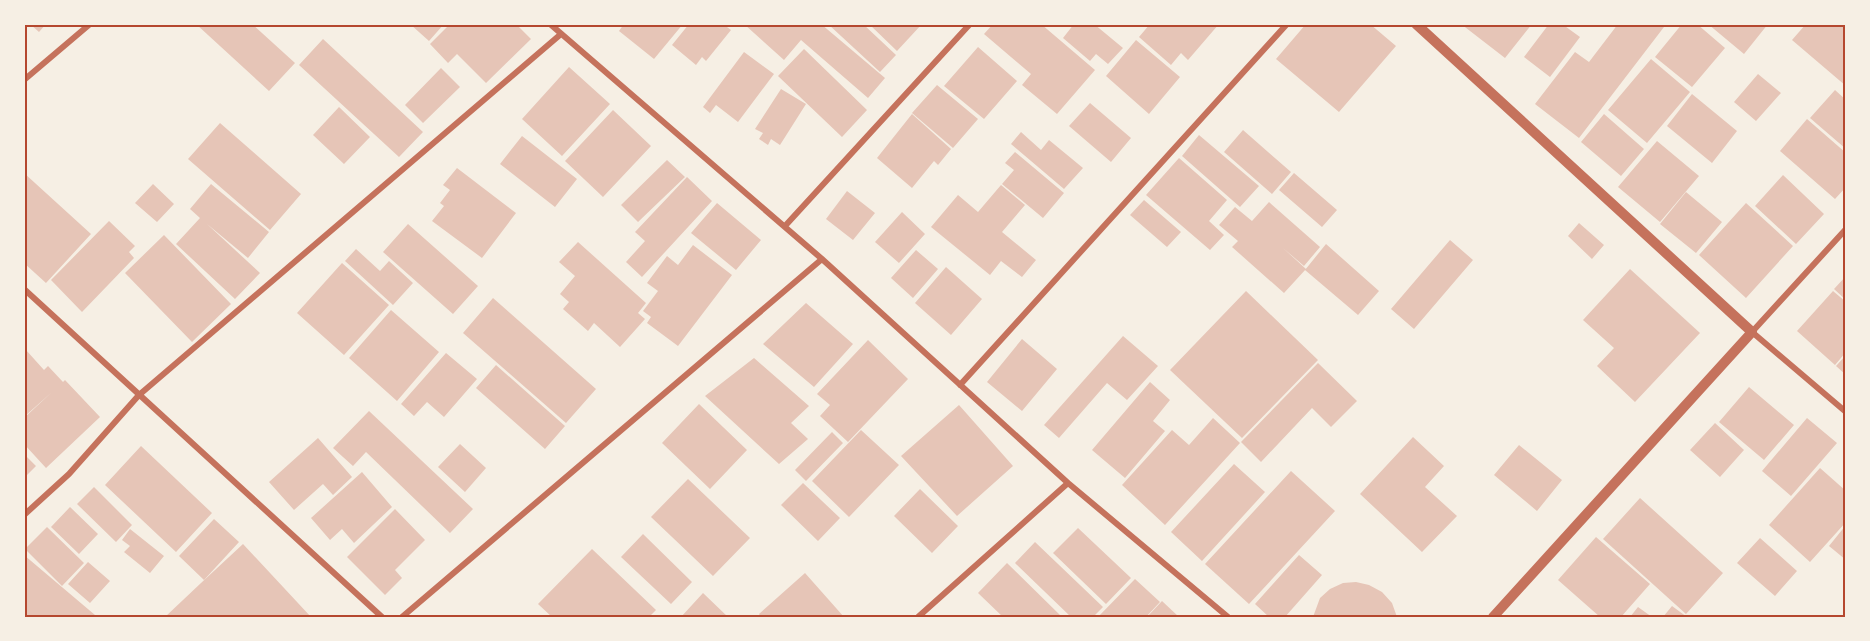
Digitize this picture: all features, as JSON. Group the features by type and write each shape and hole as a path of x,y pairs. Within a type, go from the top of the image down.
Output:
{"street":[{"path":"24,80 90,24"},
{"path":"550,24 785,226 1068,483 1228,617"},
{"path":"785,226 970,24"},
{"path":"960,385 1287,24"},
{"path":"1416,24 1752,332 1846,412"},
{"path":"24,515 69,474 139,395 561,34"},
{"path":"1493,617 1846,229"},
{"path":"402,617 822,259"},
{"path":"24,289 382,617"},
{"path":"918,617 1068,483"}],"building":[{"path":"30,24 46,24 39,32"},
{"path":"196,24 252,24 295,63 269,91"},
{"path":"410,24 444,24 429,41"},
{"path":"450,24 516,24 531,39 486,83 457,54 448,63 430,44"},
{"path":"624,24 683,24 654,59 619,31"},
{"path":"689,24 723,24 731,30 706,61 702,57 696,65 672,45"},
{"path":"744,24 821,24 885,78 868,98 801,40 784,60"},
{"path":"828,24 863,24 896,55 880,72"},
{"path":"869,24 922,24 897,51"},
{"path":"993,24 1041,24 1095,70 1057,114 1022,85 1031,74 984,34"},
{"path":"1074,24 1094,24 1123,48 1108,64 1096,54 1090,61 1063,38"},
{"path":"1150,24 1219,24 1188,60 1181,53 1171,65 1139,37"},
{"path":"1306,24 1370,24 1396,46 1339,112 1276,59"},
{"path":"1461,24 1532,24 1505,58"},
{"path":"1549,24 1562,24 1580,37 1550,77 1524,57"},
{"path":"1618,24 1660,24 1664,27 1579,138 1535,104 1575,52 1589,62"},
{"path":"1682,24 1697,24 1725,48 1692,87 1655,57"},
{"path":"1708,24 1768,24 1744,54"},
{"path":"1806,24 1846,24 1846,86 1792,40"},
{"path":"323,39 423,132 399,157 299,65"},
{"path":"1136,40 1180,77 1149,114 1106,76"},
{"path":"978,47 1017,81 984,119 944,86"},
{"path":"804,49 867,110 842,137 778,76"},
{"path":"744,52 774,74 738,122 716,105 710,113 703,107"},
{"path":"1651,59 1690,92 1647,143 1608,110"},
{"path":"569,67 610,104 562,156 522,119"},
{"path":"441,68 460,87 423,123 405,105"},
{"path":"1758,74 1781,93 1756,121 1734,102"},
{"path":"937,85 978,119 953,148 912,113"},
{"path":"781,89 806,104 780,145 771,139 768,145 759,139 763,133 755,129"},
{"path":"1835,90 1846,100 1846,149 1810,118"},
{"path":"1692,94 1737,131 1712,163 1667,126"},
{"path":"1090,103 1131,138 1111,162 1069,126"},
{"path":"339,107 370,137 344,164 313,135"},
{"path":"613,110 651,146 603,197 565,161"},
{"path":"912,114 951,149 938,165 934,161 912,188 877,158"},
{"path":"1604,114 1644,149 1621,176 1581,142"},
{"path":"1807,119 1846,153 1846,187 1835,199 1780,151"},
{"path":"220,123 301,194 270,230 188,159"},
{"path":"1243,130 1291,172 1272,194 1224,152"},
{"path":"1021,132 1041,150 1049,140 1083,168 1064,189 1011,144"},
{"path":"1199,135 1259,186 1240,207 1182,156"},
{"path":"522,136 577,179 555,207 500,164"},
{"path":"1657,141 1699,176 1660,222 1618,187"},
{"path":"1015,152 1064,193 1043,218 1002,184 1014,170 1005,163"},
{"path":"1179,158 1227,200 1209,221 1224,235 1210,250 1146,195"},
{"path":"667,160 685,177 638,222 621,205"},
{"path":"457,168 516,213 482,258 432,221 444,206 440,203 450,190 443,185"},
{"path":"24,173 91,234 46,283 24,263"},
{"path":"1294,173 1337,210 1322,227 1279,190"},
{"path":"1783,175 1824,214 1796,244 1755,206"},
{"path":"687,177 712,201 642,277 626,262 645,241 635,232"},
{"path":"153,184 174,204 157,222 135,203"},
{"path":"211,184 269,232 248,258 207,224 260,273 235,299 176,244 200,218 190,209"},
{"path":"1001,185 1025,205 1002,232 1036,260 1022,277 1001,261 990,275 931,227 958,195 978,212"},
{"path":"847,191 875,213 853,240 826,219"},
{"path":"1686,192 1722,222 1696,253 1660,224"},
{"path":"1144,200 1181,232 1167,247 1130,215"},
{"path":"1269,202 1320,247 1304,266 1283,248 1306,269 1284,293 1232,247 1238,241 1219,225 1235,207 1252,221"},
{"path":"717,203 761,240 736,270 691,233"},
{"path":"1746,203 1793,246 1746,298 1699,255"},
{"path":"902,212 925,234 899,263 875,242"},
{"path":"109,221 135,246 129,252 134,258 82,312 51,280"},
{"path":"1579,223 1604,245 1592,259 1568,236"},
{"path":"408,224 478,286 453,314 383,252"},
{"path":"164,235 231,304 192,342 125,273"},
{"path":"1450,240 1473,260 1414,329 1391,309"},
{"path":"578,242 646,303 638,313 645,319 620,347 594,323 588,331 563,309 569,302 560,294 575,276 559,262"},
{"path":"1326,244 1379,291 1358,315 1305,270"},
{"path":"693,245 732,275 678,346 647,323 651,317 643,311 658,291 647,283 667,256 678,265"},
{"path":"356,249 380,271 389,261 413,283 393,305 345,261"},
{"path":"916,250 938,269 913,298 891,278"},
{"path":"342,263 389,305 344,355 297,313"},
{"path":"946,267 982,299 951,335 915,303"},
{"path":"1630,269 1700,333 1635,402 1597,366 1614,348 1583,320"},
{"path":"1846,276 1846,300 1834,289"},
{"path":"1246,291 1318,360 1242,438 1170,370"},
{"path":"1833,291 1846,302 1846,352 1835,365 1797,331"},
{"path":"493,298 596,389 566,423 463,333"},
{"path":"806,303 853,344 814,387 763,344"},
{"path":"391,310 439,352 397,401 349,358"},
{"path":"1123,336 1158,366 1127,400 1107,383 1059,438 1044,425"},
{"path":"1022,339 1057,369 1022,411 987,382"},
{"path":"868,340 908,379 848,442 820,416 830,405 817,394"},
{"path":"26,350 44,370 48,366 63,382 65,380 100,417 46,468 24,444 24,418 52,392 24,417 24,352"},
{"path":"446,353 477,379 444,417 427,402 414,416 401,404"},
{"path":"1846,355 1846,375 1836,366"},
{"path":"754,358 809,406 791,423 808,439 779,464 705,396"},
{"path":"1318,363 1357,401 1331,427 1312,408 1261,462 1241,442"},
{"path":"496,365 565,426 545,449 476,388"},
{"path":"1150,382 1170,400 1153,421 1165,431 1125,478 1092,450"},
{"path":"1749,387 1794,425 1764,460 1719,422"},
{"path":"699,404 747,450 710,489 662,443"},
{"path":"959,405 1013,466 957,516 901,456"},
{"path":"369,411 473,509 450,533 366,452 353,466 333,448"},
{"path":"1213,418 1240,443 1165,525 1122,485 1172,430 1189,445"},
{"path":"1807,418 1837,443 1791,496 1762,471"},
{"path":"1715,423 1744,450 1720,477 1690,450"},
{"path":"861,430 899,465 849,517 812,481"},
{"path":"832,432 843,443 806,481 795,470"},
{"path":"1413,437 1444,466 1425,487 1457,516 1422,552 1360,494"},
{"path":"318,438 352,477 333,495 323,484 294,510 269,482"},
{"path":"460,444 486,468 465,492 438,467"},
{"path":"1519,445 1562,480 1537,511 1494,475"},
{"path":"141,446 212,513 176,552 105,485"},
{"path":"24,454 36,466 24,478"},
{"path":"1234,464 1265,492 1202,561 1171,532"},
{"path":"1820,468 1846,491 1846,522 1810,562 1769,525"},
{"path":"1291,471 1335,511 1249,604 1205,564"},
{"path":"362,472 392,507 354,543 342,529 330,540 311,518"},
{"path":"688,479 750,538 713,576 651,517"},
{"path":"803,483 840,518 818,541 781,505"},
{"path":"94,487 132,525 116,542 77,504"},
{"path":"920,489 958,526 932,553 894,516"},
{"path":"1640,498 1723,573 1686,614 1603,539"},
{"path":"70,507 98,534 79,554 51,527"},
{"path":"395,509 425,540 395,570 402,578 385,595 347,557"},
{"path":"214,519 239,542 204,580 179,556"},
{"path":"1846,525 1846,560 1829,546"},
{"path":"47,527 84,563 62,586 25,549"},
{"path":"1078,528 1131,578 1106,604 1053,553"},
{"path":"130,529 164,556 150,573 124,552 130,546 122,540"},
{"path":"643,534 692,582 671,604 621,557"},
{"path":"1596,537 1650,584 1621,617 1600,617 1558,580"},
{"path":"1760,538 1797,571 1775,596 1737,563"},
{"path":"1035,542 1103,607 1093,617 1071,617 1015,563"},
{"path":"243,544 311,617 165,617 201,583"},
{"path":"592,549 656,610 649,617 552,617 538,604"},
{"path":"24,555 95,615 93,617 24,617"},
{"path":"1299,555 1322,575 1285,617 1269,617 1255,604"},
{"path":"88,562 110,581 90,603 68,584"},
{"path":"1007,563 1062,617 1003,617 978,593"},
{"path":"805,573 844,617 761,617 759,614"},
{"path":"1135,579 1160,602 1146,617 1098,617"},
{"path":"1356,582 1369,585 1382,592 1392,603 1397,617 1313,617 1320,598 1330,589 1343,583"},
{"path":"703,593 728,617 681,617"},
{"path":"1162,601 1179,617 1147,617"},
{"path":"1672,606 1687,617 1663,617"},
{"path":"1638,607 1652,617 1630,617"}]}
